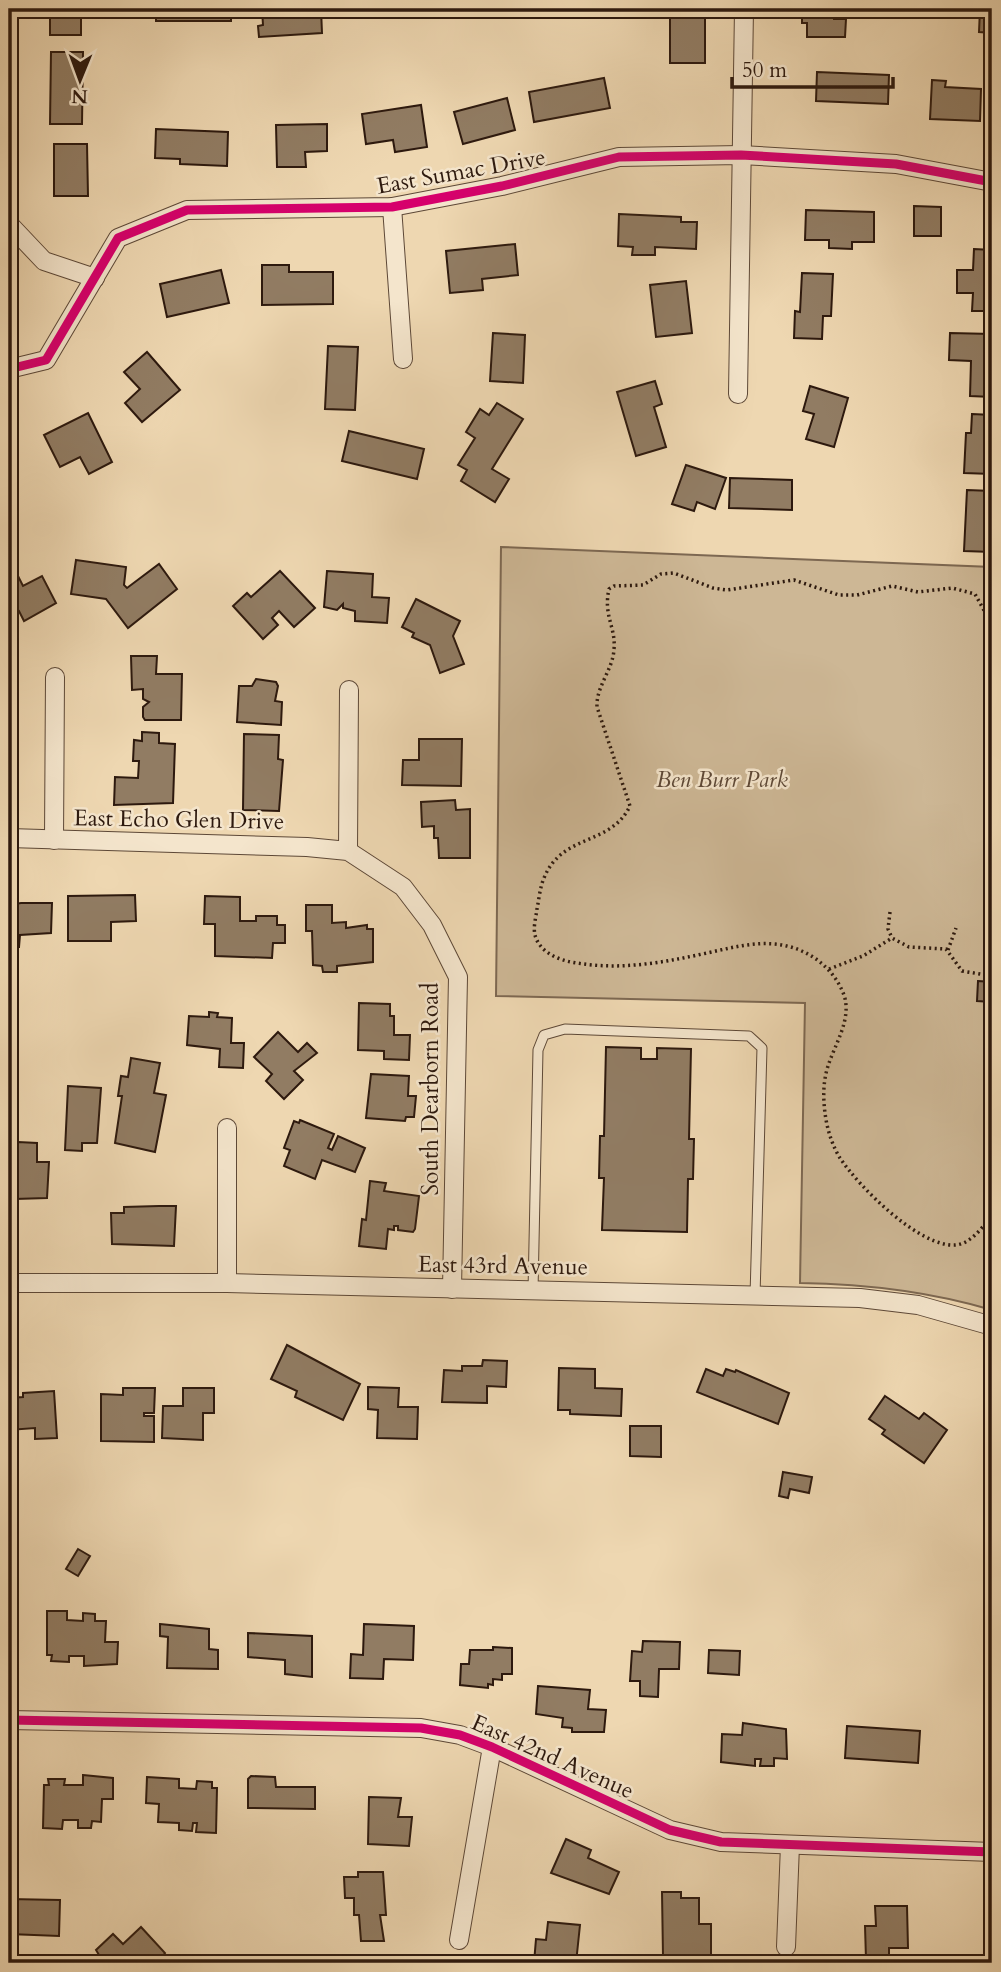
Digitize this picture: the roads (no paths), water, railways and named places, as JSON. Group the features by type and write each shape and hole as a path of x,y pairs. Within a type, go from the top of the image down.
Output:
{"street":[{"path":"738,394 744,9"},
{"name":"East Sumac Drive","path":"9,369 46,360 118,238 187,210 393,207 502,186 619,158 741,155 896,164 992,181"},
{"path":"393,207 402,359"},
{"path":"9,223 44,261 95,278"},
{"path":"54,840 55,677"},
{"path":"348,851 349,690"},
{"name":"East Echo Glen Drive","path":"9,838 307,846 348,851"},
{"name":"South Dearborn Road","path":"348,851 404,887 432,925 458,977 452,1289"},
{"path":"227,1128 227,1283"},
{"name":"East 43rd Avenue","path":"9,1283 227,1283 860,1298 906,1304 992,1326"},
{"name":"East 42nd Avenue","path":"9,1720 421,1728 460,1735 492,1747 670,1830 721,1842 992,1852"},
{"path":"459,1940 492,1747"},
{"path":"786,1947 790,1845"}],"lane":[{"path":"533,1290 538,1050 544,1035 565,1030 607,1030 749,1036 762,1048 755,1296"}],"park label":[{"name":"Ben Burr Park","path":"722,779"}]}
